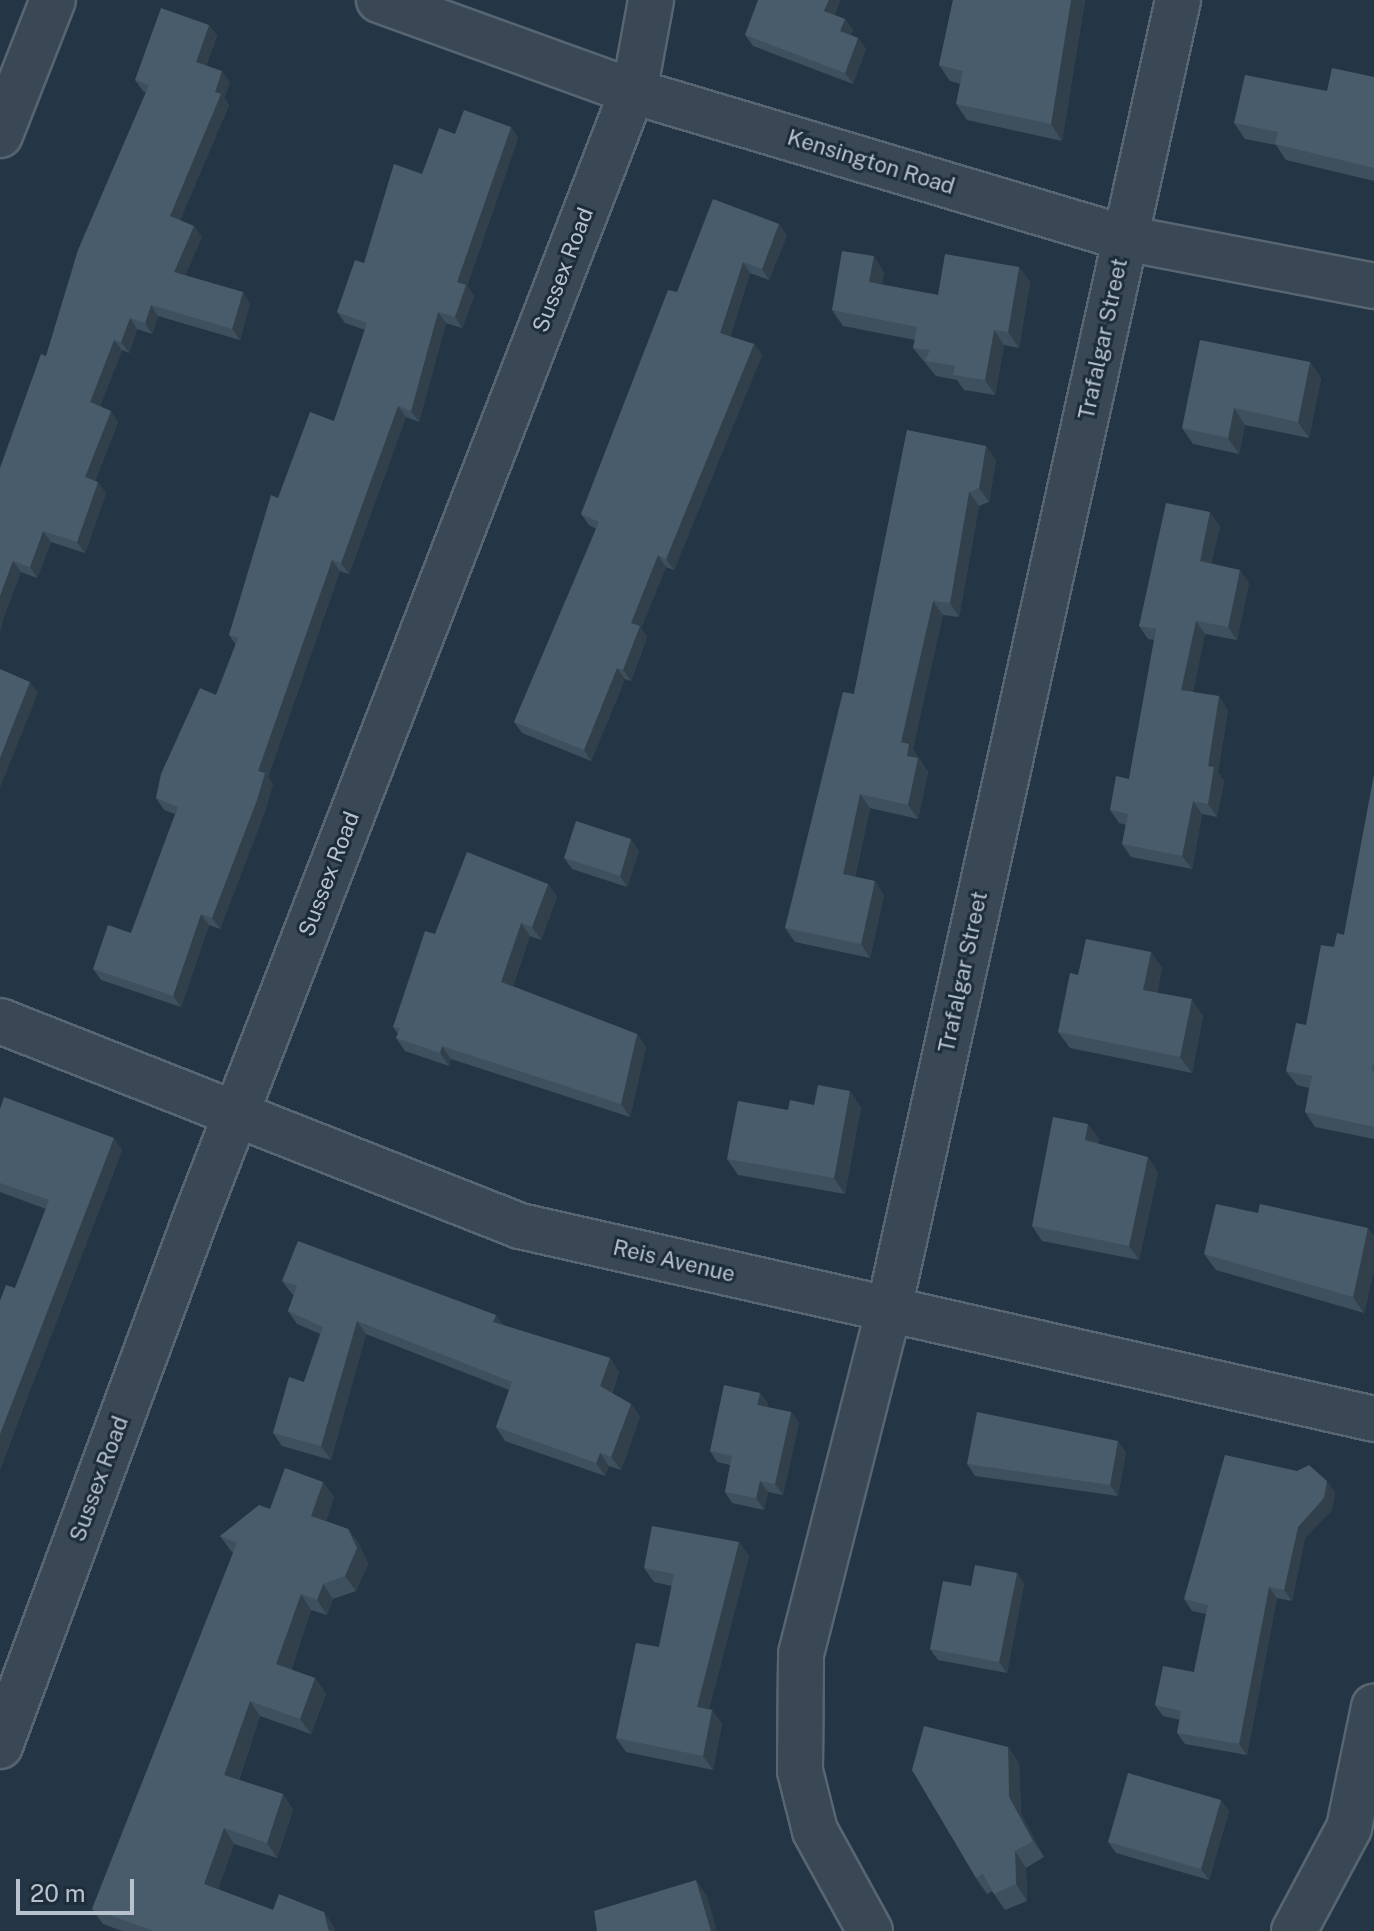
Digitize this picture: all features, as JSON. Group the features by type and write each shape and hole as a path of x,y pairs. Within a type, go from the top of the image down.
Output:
{"street":[{"path":"0,135 53,0"},
{"name":"Kensington Road","path":"379,0 633,91 1125,238 1374,286"},
{"name":"Sussex Road","path":"0,1746 236,1114 633,91 651,0"},
{"name":"Trafalgar Street","path":"870,1931 815,1831 795,1709 801,1654 889,1309 1178,0"},
{"name":"Reis Avenue","path":"0,1021 520,1226 1374,1419"},
{"path":"1294,1931 1349,1828 1374,1707"}],"building":[{"path":"758,0 829,0 824,11 845,19 840,31 858,38 845,73 745,35"},
{"path":"953,0 1071,0 1051,124 956,104 963,71 939,65"},
{"path":"161,8 209,25 196,62 222,71 215,92 221,94 170,216 194,226 174,272 243,292 232,329 151,305 145,323 130,318 121,342 114,340 90,402 111,411 85,477 98,482 77,542 43,531 30,567 13,561 0,596 0,468 41,354 46,356 78,250 149,85 135,80"},
{"path":"1332,68 1374,77 1374,168 1275,144 1278,132 1234,123 1245,75 1327,91"},
{"path":"464,110 511,127 457,282 466,285 455,317 438,312 411,411 398,406 341,563 332,560 258,771 265,773 257,800 212,918 201,914 173,996 93,969 108,925 131,933 178,807 156,798 161,774 200,688 216,695 238,638 229,635 271,495 278,498 310,412 334,421 367,323 337,312 355,260 364,263 394,164 422,174 439,128 455,134"},
{"path":"713,199 779,224 762,269 743,262 720,333 754,344 666,559 658,555 631,623 640,626 623,670 617,668 584,750 514,722 599,522 581,514 668,290 677,292"},
{"path":"842,251 874,256 869,282 938,295 945,254 1019,267 1008,332 994,330 985,380 953,375 955,366 925,361 930,350 913,348 917,327 832,310"},
{"path":"1200,340 1310,362 1298,422 1234,408 1228,438 1182,428"},
{"path":"907,430 986,446 979,488 969,492 950,603 933,601 901,742 909,744 907,756 918,758 908,805 860,794 843,874 875,881 861,944 785,928 843,692 854,694"},
{"path":"1166,503 1210,512 1200,561 1240,570 1228,627 1196,621 1181,690 1219,696 1208,766 1214,767 1208,804 1193,801 1182,856 1122,844 1128,814 1110,810 1116,776 1129,779 1156,629 1139,626"},
{"path":"0,669 30,682 0,758"},
{"path":"1374,775 1374,1127 1305,1112 1312,1076 1286,1071 1296,1023 1306,1025 1321,945 1334,947 1337,933 1344,935"},
{"path":"576,821 631,839 620,876 564,858"},
{"path":"467,852 548,884 532,927 521,923 501,982 637,1034 621,1104 442,1046 440,1053 396,1038 400,1028 393,1027 425,931 435,934"},
{"path":"1086,939 1151,952 1143,990 1192,999 1180,1057 1058,1032 1070,973 1078,975"},
{"path":"818,1085 850,1091 834,1178 727,1159 738,1101 788,1110 790,1100 814,1105"},
{"path":"4,1097 114,1138 0,1434 0,1301 6,1285 15,1288 49,1200 0,1183 0,1109"},
{"path":"1053,1117 1088,1124 1085,1140 1148,1157 1129,1246 1032,1226"},
{"path":"1216,1204 1258,1213 1260,1204 1368,1228 1353,1297 1204,1254"},
{"path":"298,1241 496,1315 493,1322 610,1358 600,1386 631,1404 611,1457 600,1453 596,1463 496,1427 512,1382 357,1321 321,1446 273,1433 289,1377 304,1382 323,1327 288,1311 297,1286 282,1281"},
{"path":"724,1385 760,1393 757,1405 791,1412 775,1484 760,1481 756,1498 725,1492 732,1456 710,1451"},
{"path":"977,1412 1118,1441 1110,1485 967,1464"},
{"path":"1225,1455 1297,1471 1309,1465 1327,1481 1324,1498 1298,1527 1284,1590 1269,1587 1239,1744 1177,1733 1181,1711 1155,1705 1163,1666 1194,1672 1208,1605 1184,1599"},
{"path":"285,1468 323,1482 311,1516 348,1529 357,1548 345,1576 323,1584 317,1600 301,1594 276,1664 315,1678 300,1719 250,1701 224,1775 283,1794 267,1843 224,1828 204,1884 273,1910 279,1894 324,1912 328,1930 331,1931 154,1931 92,1909 237,1543 220,1536 259,1505 270,1509"},
{"path":"652,1526 739,1542 697,1707 712,1710 703,1756 616,1738 636,1643 659,1647 674,1574 644,1568"},
{"path":"975,1565 1017,1573 999,1662 930,1649 943,1581 971,1586"},
{"path":"924,1726 1008,1747 1009,1797 1033,1841 1015,1851 1016,1884 994,1894 983,1874 976,1878 912,1770"},
{"path":"1128,1773 1221,1800 1201,1869 1108,1842"},
{"path":"696,1880 711,1931 597,1931 594,1911"}]}
